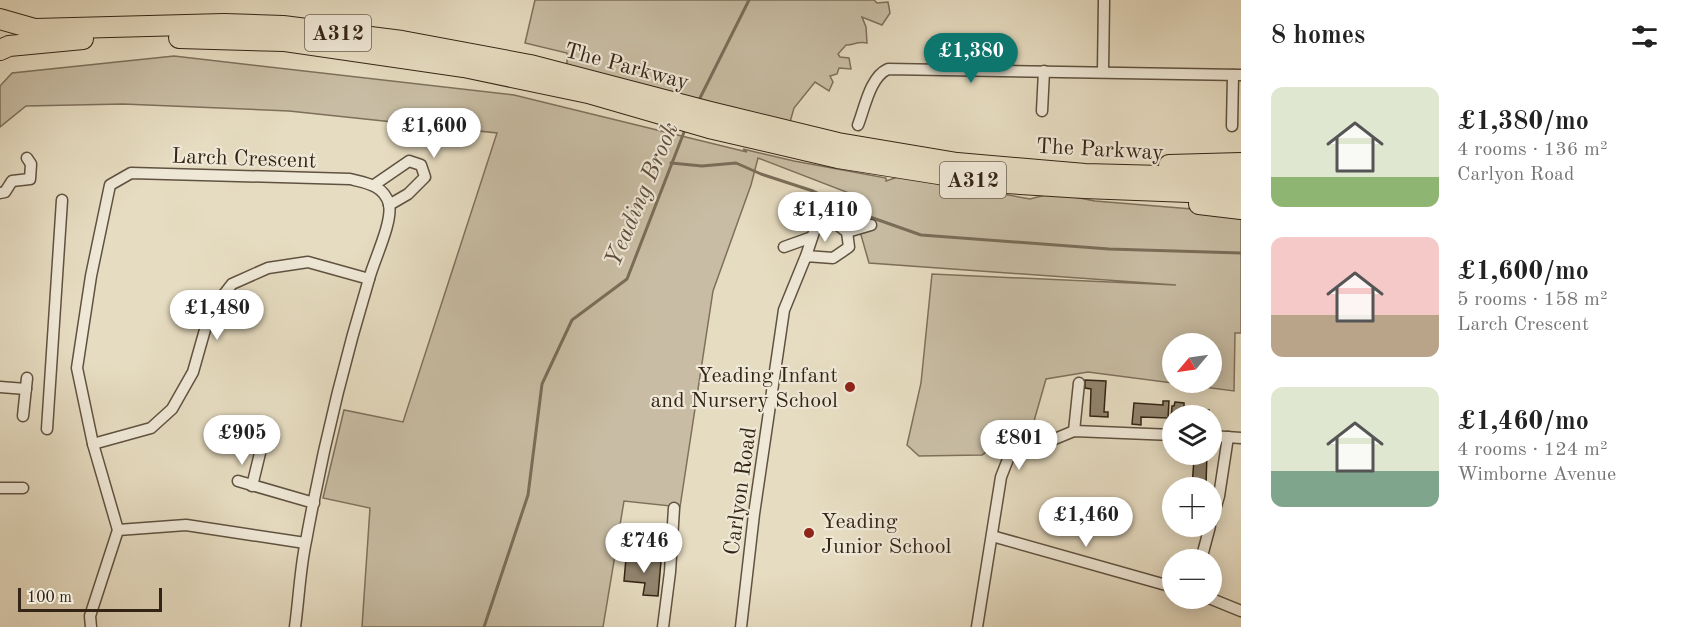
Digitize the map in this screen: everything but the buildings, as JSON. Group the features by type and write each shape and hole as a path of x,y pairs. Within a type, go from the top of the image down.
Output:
{"highway":[{"name":"The Parkway","path":"0,19 35,28 224,24 283,26 466,52 560,72 670,110"},
{"name":"The Parkway","path":"0,50 9,46 92,39 190,38 285,41 401,56 528,79 710,120 946,161 1084,181 1241,194"},
{"name":"A312","path":"1084,181 1166,165 1241,163"},
{"name":"The Parkway","path":"1084,181 1241,178"},
{"name":"A312","path":"1084,181 1241,209"}],"street":[{"path":"1103,71 1104,0"},
{"path":"858,124 875,80 881,72 888,69 1237,75 1232,126"},
{"path":"1042,111 1044,71"},
{"path":"0,193 5,192 12,181 30,179 31,164 27,158"},
{"path":"295,627 305,543 324,448 369,279 389,217 389,205 384,192 374,185 409,161 421,165 425,177 408,194 389,205"},
{"name":"Larch Crescent","path":"118,530 93,444 77,368 91,276 110,184 131,173 350,179 374,185"},
{"path":"47,429 62,200"},
{"name":"Carlyon Road","path":"741,627 754,514 784,310 817,223 835,223 846,232"},
{"path":"806,256 833,258 849,247 846,232 871,225"},
{"path":"784,247 812,237"},
{"path":"93,444 151,428 172,409 193,372 210,312 232,284 268,268 308,262 369,279"},
{"path":"0,387 27,383 23,416"},
{"path":"1074,431 1079,383"},
{"path":"977,627 1001,477 1010,454 1074,431 1162,435"},
{"path":"1222,437 1241,438"},
{"path":"1222,477 1228,437"},
{"path":"252,486 260,453"},
{"path":"238,481 314,502"},
{"path":"0,488 23,488"},
{"path":"663,627 670,572 674,508"},
{"path":"91,627 90,616 118,530 186,525 305,543"},
{"path":"992,536 1162,584"},
{"path":"1222,603 1241,611"}],"shaded area":[{"path":"535,0 874,0 877,3 888,2 890,13 882,25 862,17 866,27 867,43 846,45 838,54 840,57 849,58 851,69 839,68 837,74 830,76 833,82 829,91 815,82 794,108 788,129 567,67 567,53 525,43"},
{"path":"174,56 514,95 747,152 743,149 886,178 886,181 901,176 1030,199 1053,193 1095,201 1241,213 1241,333 1235,333 1234,391 1222,389 1222,333 1162,333 1162,382 1088,372 1046,379 1034,421 982,455 919,456 907,445 921,383 932,274 1176,285 869,263 849,193 758,158 751,185 713,291 680,507 624,501 603,627 362,627 370,508 323,498 344,410 403,422 497,133 289,111 123,104 26,106 0,127 0,86 12,73"}],"waterway":[{"name":"Yeading Brook","path":"698,102 749,0"},
{"name":"Yeading Brook","path":"484,627 528,495 542,384 572,320 627,279 686,127"},
{"path":"671,163 702,166 736,163 813,191 870,217 921,235 1109,249 1241,253"}],"place":[{"name":"Yeading Infant and Nursery School","path":"850,387"},
{"name":"Yeading Junior School","path":"809,533"}]}
